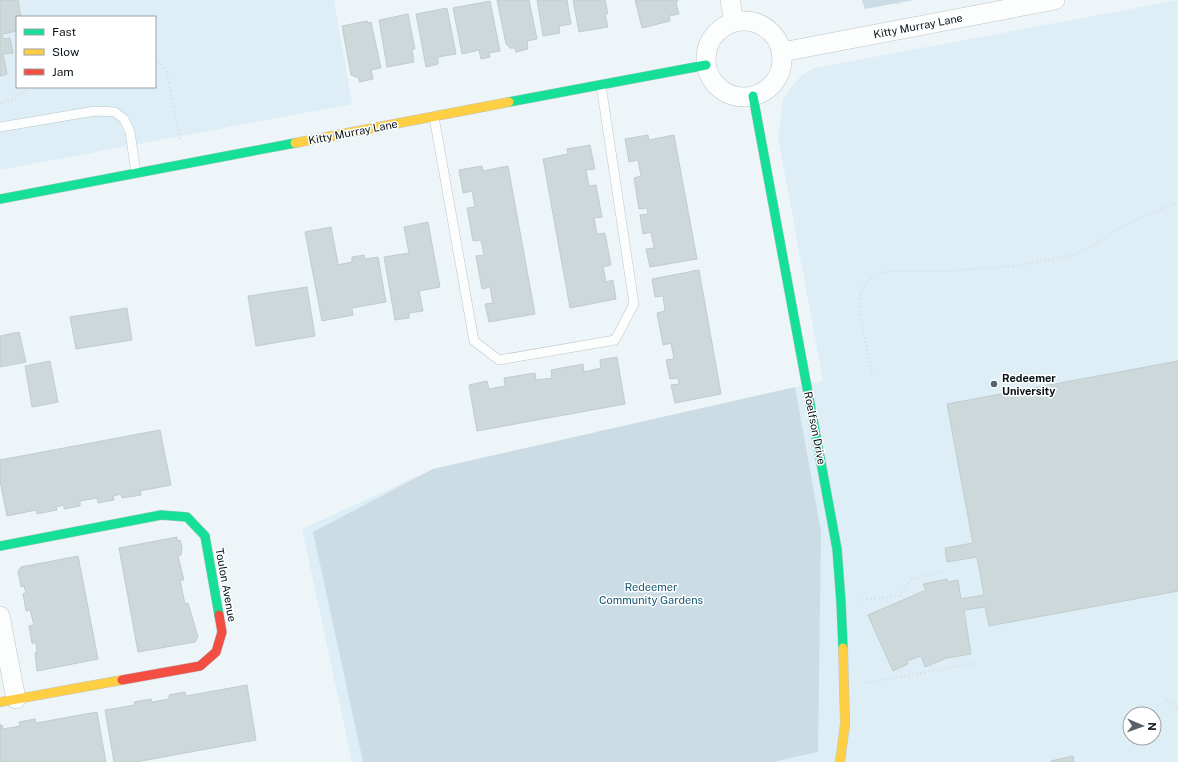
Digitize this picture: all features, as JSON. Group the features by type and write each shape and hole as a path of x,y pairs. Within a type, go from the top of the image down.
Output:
{"street":[{"path":"730,0 734,21"},
{"name":"Kitty Murray Lane","path":"782,52 1055,0"},
{"path":"747,20 759,23 770,30 777,40 782,52 782,64 779,75 773,84 763,92 753,96 740,97 728,94 717,87 709,77 705,53 708,42 724,25 734,21 747,20"},
{"name":"Kitty Murray Lane","path":"0,198 706,65"},
{"name":"Roelfson Drive","path":"753,96 837,549 841,602 845,724 840,762"},
{"name":"Toulon Avenue","path":"0,546 161,515 187,517 205,536 222,632 216,652 200,666 8,700"},
{"path":"0,616 8,700"}],"lane":[{"path":"434,117 474,341 499,360 615,340 634,304 601,85"},
{"path":"0,128 95,111 115,112 124,119 130,132 136,173"}],"path":[{"path":"896,0 899,5"},
{"path":"156,61 161,62 166,70 180,140"},
{"path":"0,103 13,100 28,88"},
{"path":"872,374 859,312 861,292 869,280 879,273 1013,266 1069,256 1087,249 1121,227 1164,207 1178,204"},
{"path":"856,600 899,596 910,580 944,571"},
{"path":"865,683 977,663"},
{"path":"1167,700 1178,708"}],"shaded area":[{"path":"0,0 334,0 352,104 0,170"},
{"name":"Redeemer University","path":"1178,0 1178,762 352,762 302,529 433,469 823,381 778,137 783,99 802,75 814,68"}],"green space":[{"path":"862,0 914,0 865,9"},
{"name":"Redeemer Community Gardens","path":"795,387 821,531 818,752 772,762 363,762 313,532 433,469"}],"building":[{"path":"0,0 18,0 21,16 16,16 16,31 2,34 3,39 10,38 13,53 3,54 7,74 0,76"},
{"path":"497,0 529,0 537,39 527,41 528,49 516,52 515,48 510,48 506,44"},
{"path":"537,0 567,0 571,24 559,26 560,33 543,36"},
{"path":"573,0 605,0 608,14 605,14 608,27 579,32"},
{"path":"635,0 678,0 676,3 679,14 669,16 670,21 642,28"},
{"path":"490,1 500,51 489,53 490,57 481,59 479,50 462,54 453,8"},
{"path":"447,8 456,54 438,57 438,64 426,67 416,14"},
{"path":"408,14 415,49 412,49 414,62 387,67 379,20"},
{"path":"367,21 368,23 371,22 381,68 371,70 373,79 359,82 359,78 351,75 342,26"},
{"path":"648,135 649,140 674,135 697,259 650,267 646,249 654,248 651,232 643,234 640,215 648,214 647,208 639,209 634,178 641,176 638,160 629,162 625,139"},
{"path":"590,145 595,169 586,170 589,186 596,185 602,217 594,218 597,234 605,233 611,265 603,267 606,282 613,280 616,299 570,308 543,159 568,154 567,149"},
{"path":"482,166 483,171 508,166 535,314 489,322 485,304 493,303 490,287 482,289 476,256 484,255 481,240 473,241 467,208 475,207 472,191 463,193 459,170"},
{"path":"428,222 440,287 419,291 423,311 409,313 409,318 395,320 384,257 409,253 404,227"},
{"path":"331,227 338,263 337,265 352,262 352,257 364,255 365,259 378,257 386,302 352,308 353,315 322,321 305,232"},
{"path":"699,270 721,394 675,403 671,385 679,384 678,378 670,379 666,360 674,359 671,343 663,345 657,313 665,311 663,296 655,297 652,279"},
{"path":"307,287 315,336 256,346 248,296"},
{"path":"127,308 132,340 76,349 70,317"},
{"path":"19,332 26,362 0,367 0,336"},
{"path":"617,357 625,404 477,431 469,385 487,381 489,389 505,386 504,378 535,373 536,380 552,378 551,370 583,364 584,372 601,368 600,360"},
{"path":"50,361 58,402 32,407 25,366"},
{"path":"1178,361 1178,591 989,626 985,607 964,610 971,654 947,658 925,667 921,656 907,661 908,664 893,671 868,615 926,590 923,584 947,579 948,582 958,580 961,599 984,595 977,557 947,562 945,548 973,543 947,404"},
{"path":"160,430 171,485 140,491 141,495 122,498 121,494 113,496 114,500 98,503 97,498 80,501 80,506 64,509 64,505 56,507 57,510 37,514 36,510 7,516 0,481 0,460"},
{"path":"177,537 177,541 180,540 182,547 181,555 178,556 184,580 180,580 185,604 188,603 198,637 195,642 138,652 119,548"},
{"path":"78,556 98,659 37,671 35,653 37,652 36,643 32,643 29,626 34,625 30,610 26,611 23,594 26,593 24,586 21,587 18,571 21,567"},
{"path":"247,685 256,740 136,762 114,762 105,710 135,705 134,702 151,699 152,702 169,699 169,695 185,692 186,696"},
{"path":"97,712 106,762 0,762 0,725 2,725 3,729 20,726 19,722 35,719 36,723"},
{"path":"1073,756 1074,762 1051,762 1051,761"}],"traffic: fast":[{"path":"509,102 706,65"},
{"path":"753,96 837,549 843,648"},
{"path":"0,199 295,143"},
{"path":"0,546 161,515 187,517 205,536 219,615"}],"traffic: slow":[{"path":"295,143 509,102"},
{"path":"840,762 845,724 843,648"},
{"path":"0,702 122,680"}],"traffic: jam":[{"path":"122,680 200,666 216,652 222,632 219,615"}],"place":[{"name":"Redeemer University","path":"994,384"}]}
